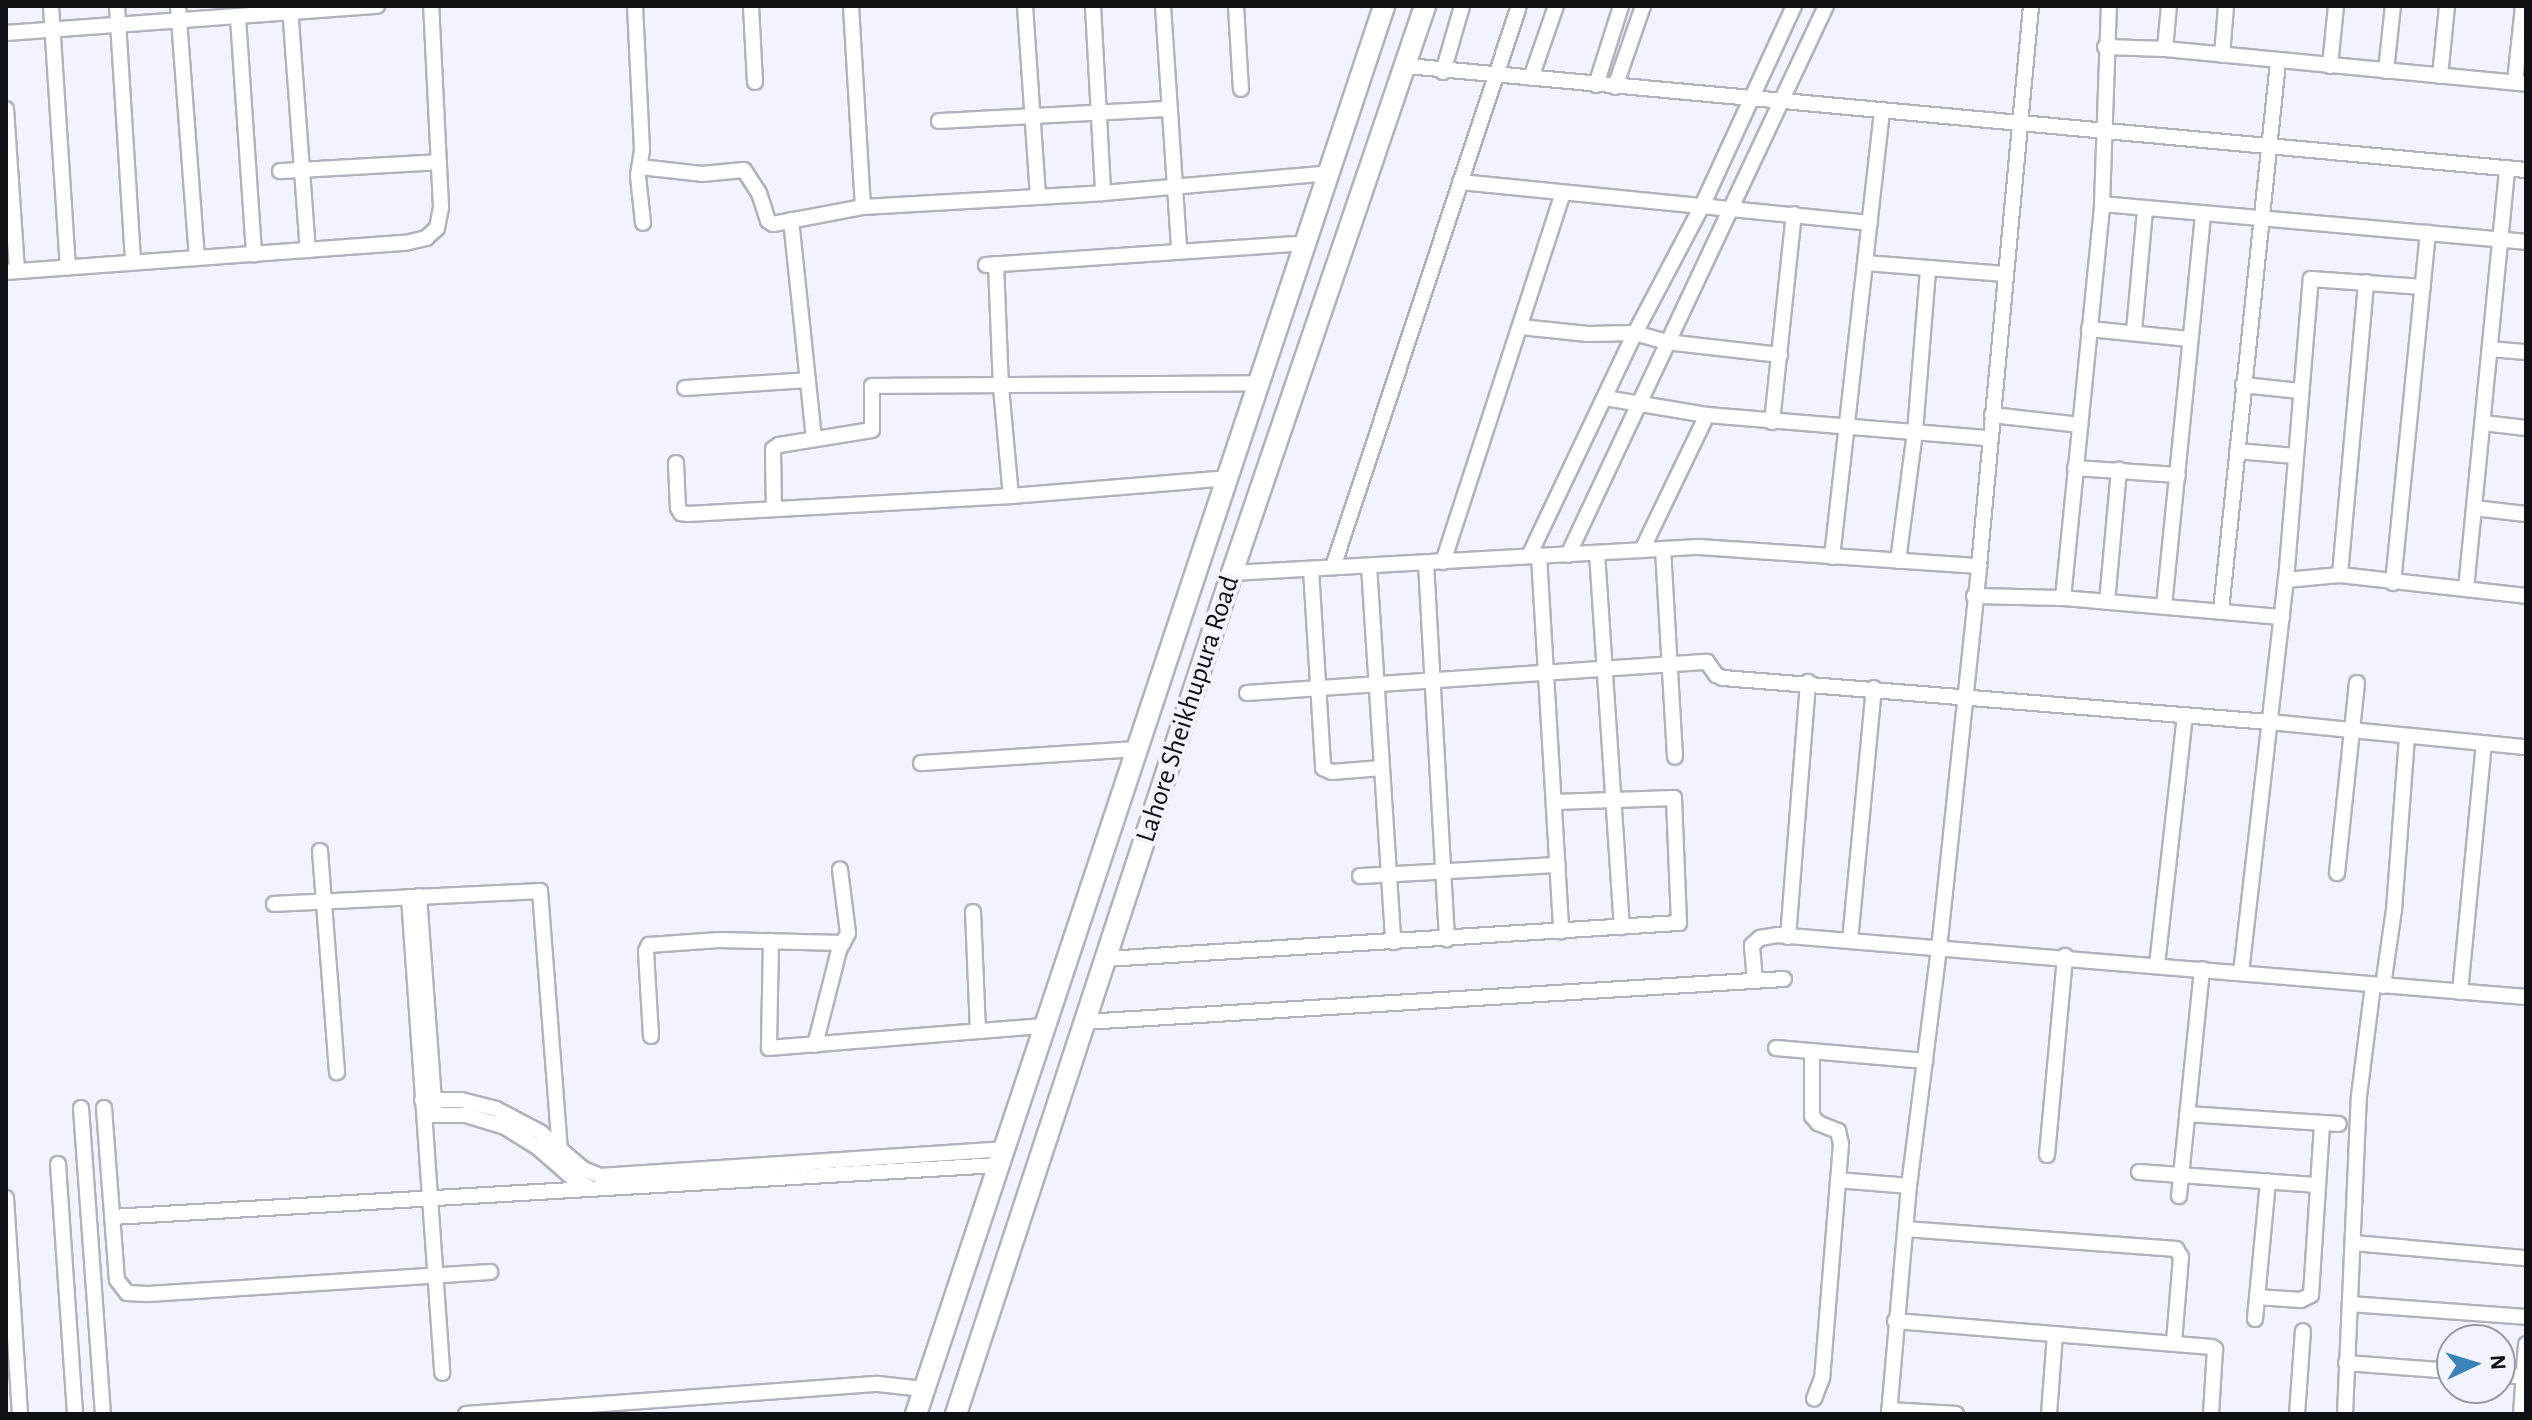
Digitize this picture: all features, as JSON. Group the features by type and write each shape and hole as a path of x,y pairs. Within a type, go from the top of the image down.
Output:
{"highway":[{"name":"Lahore Sheikhupura Road","path":"916,1414 1384,6"},
{"name":"Lahore Sheikhupura Road","path":"956,1414 1232,573 1425,6"}],"street":[{"path":"51,6 68,267"},
{"path":"117,6 133,262"},
{"path":"178,6 197,258"},
{"path":"6,33 179,22 232,14 377,6"},
{"path":"6,109 11,271 405,243 431,235 437,228 441,207 431,6"},
{"path":"635,6 643,223"},
{"path":"751,6 755,82"},
{"path":"851,6 863,207"},
{"path":"1025,6 1038,196"},
{"path":"1093,6 1103,193"},
{"path":"1163,6 1179,250"},
{"path":"1236,6 1241,89"},
{"path":"1443,72 1462,6"},
{"path":"1333,567 1519,6"},
{"path":"1531,78 1556,6"},
{"path":"1596,85 1621,6"},
{"path":"1615,87 1643,6"},
{"path":"1561,931 1547,674 1534,556 1635,333 1702,206 1794,6"},
{"path":"1568,555 1826,6"},
{"path":"1956,1414 1889,1412 1909,1186 1939,949 1979,566 2031,6"},
{"path":"2063,598 2102,204 2105,47 2109,6"},
{"path":"2165,49 2169,6"},
{"path":"2222,55 2226,6"},
{"path":"2330,66 2336,6"},
{"path":"2386,71 2393,6"},
{"path":"2440,76 2447,6"},
{"path":"2105,47 2165,49 2520,83 2523,6"},
{"path":"291,10 308,250"},
{"path":"232,14 254,254"},
{"path":"2221,610 2259,220 2278,62"},
{"path":"1407,66 1496,77 2020,121 2104,133 2526,170"},
{"path":"939,121 1169,109"},
{"path":"1832,557 1882,110"},
{"path":"280,171 439,162"},
{"path":"640,167 702,174 741,169 759,193 769,222 863,207 1103,193 1330,173"},
{"path":"2466,589 2507,168"},
{"path":"1460,182 1870,223"},
{"path":"1443,562 1563,193"},
{"path":"2102,204 2526,242"},
{"path":"2134,331 2145,210"},
{"path":"1772,422 1794,214"},
{"path":"2164,606 2203,215"},
{"path":"791,220 814,439"},
{"path":"2393,583 2428,233"},
{"path":"1011,496 991,264 1307,243"},
{"path":"1866,263 2005,274"},
{"path":"1898,561 1915,432 1928,269"},
{"path":"2241,973 2286,580 2311,279 2423,287"},
{"path":"2340,575 2366,282"},
{"path":"1521,327 1588,334 1635,333 1666,342 1780,355"},
{"path":"2089,329 2134,331 2190,339"},
{"path":"2490,349 2526,352"},
{"path":"685,388 808,380"},
{"path":"774,509 773,449 872,430 872,386 1261,383"},
{"path":"2243,385 2300,391"},
{"path":"1605,398 1636,405 1772,422 1989,438"},
{"path":"1642,550 1707,415"},
{"path":"1992,415 2080,425"},
{"path":"2483,423 2526,428"},
{"path":"2237,451 2295,456"},
{"path":"676,463 681,513 1011,496 1229,478"},
{"path":"2075,468 2178,475"},
{"path":"2107,602 2119,470"},
{"path":"2474,508 2526,514"},
{"path":"1232,573 1699,547 1979,566"},
{"path":"1663,549 1675,757"},
{"path":"1597,553 1622,927"},
{"path":"1426,563 1447,939"},
{"path":"1369,566 1393,942"},
{"path":"1311,569 1325,770 1382,768"},
{"path":"2286,580 2340,575 2526,596"},
{"path":"1974,596 2063,598 2282,617"},
{"path":"1247,693 1707,662 1719,677 1808,682 2526,747"},
{"path":"1788,937 1808,682"},
{"path":"2337,873 2357,683"},
{"path":"1850,941 1874,688"},
{"path":"2157,965 2185,716"},
{"path":"2345,1414 2360,1079 2396,897 2407,738"},
{"path":"2460,992 2484,745"},
{"path":"921,763 1138,749"},
{"path":"1106,959 1677,924 1681,920 1673,797 1555,802"},
{"path":"320,851 337,1072"},
{"path":"1360,876 1558,865"},
{"path":"815,1045 848,930 840,870"},
{"path":"274,904 533,889 542,892 560,1148"},
{"path":"414,897 428,1107 429,1198 442,1373"},
{"path":"973,912 978,1031"},
{"path":"1755,981 1752,945 1764,936 2065,956 2526,997"},
{"path":"771,941 767,1046 815,1045 1043,1026"},
{"path":"651,1036 647,946 771,941 843,943"},
{"path":"2047,1155 2065,956"},
{"path":"2179,1196 2202,969"},
{"path":"1085,1022 1784,979"},
{"path":"1776,1048 1925,1061"},
{"path":"1812,1051 1810,1108 1818,1123 1840,1135 1822,1378 1814,1399"},
{"path":"428,1107 461,1100 488,1106 530,1127 583,1169 600,1176 1001,1157"},
{"path":"428,1107 505,1127 536,1146 575,1180 592,1189"},
{"path":"81,1108 103,1414"},
{"path":"104,1108 117,1284 131,1294 490,1272"},
{"path":"2187,1114 2339,1124"},
{"path":"2257,1297 2309,1298 2322,1123"},
{"path":"112,1217 592,1189 1001,1157"},
{"path":"58,1164 75,1414"},
{"path":"2139,1172 2318,1185"},
{"path":"1838,1180 1909,1186"},
{"path":"2255,1319 2268,1182"},
{"path":"6,1198 20,1414"},
{"path":"1905,1229 2176,1249 2181,1261 2174,1343"},
{"path":"2353,1243 2526,1258"},
{"path":"2350,1304 2526,1317"},
{"path":"1895,1321 2174,1343 2215,1349 2211,1414"},
{"path":"2297,1414 2303,1331"},
{"path":"2049,1414 2055,1334"},
{"path":"2521,1414 2526,1344"},
{"path":"2346,1363 2436,1370"},
{"path":"466,1414 631,1408 878,1384 924,1389"}]}
